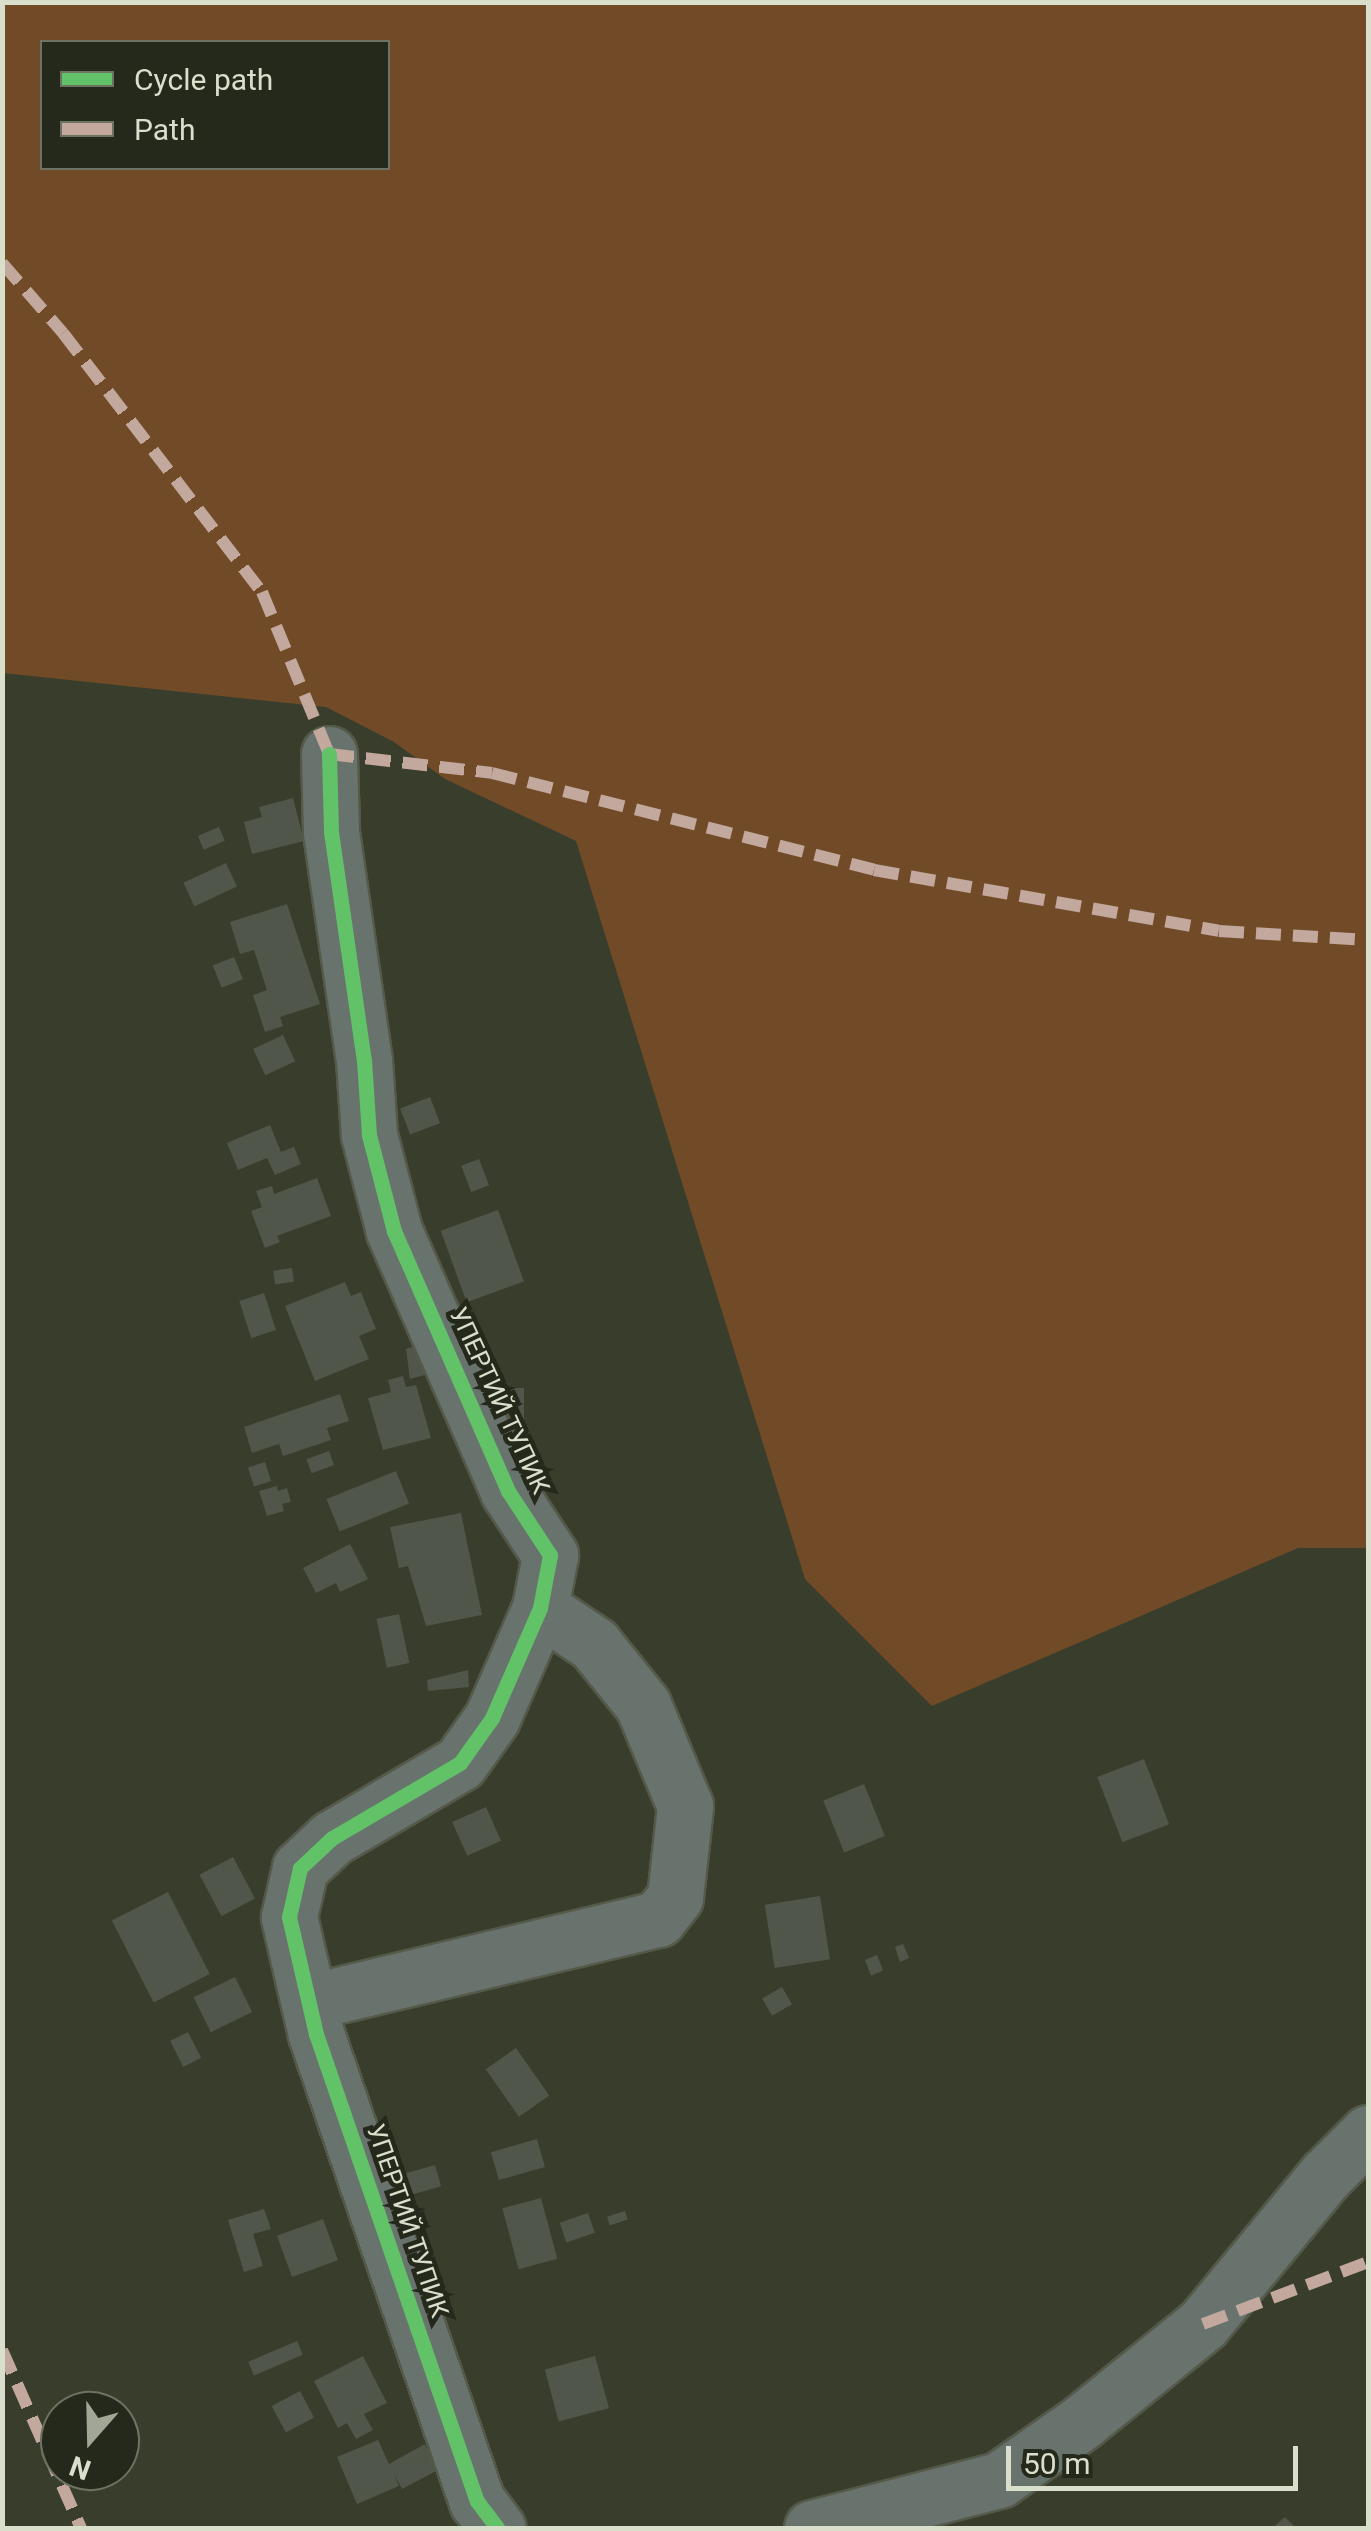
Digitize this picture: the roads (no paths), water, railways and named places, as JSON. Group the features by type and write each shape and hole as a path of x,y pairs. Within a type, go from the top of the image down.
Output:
{"street":[{"name":"УПЕРТИЙ ТУПИК","path":"330,754 331,832 364,1060 370,1135 394,1231 508,1491 550,1555 540,1608 492,1718 460,1763 332,1838 300,1868 289,1917 309,2002 477,2501 498,2528"},
{"path":"309,2002 658,1919 675,1897 685,1806 643,1706 594,1644 540,1608"},
{"path":"812,2528 999,2480 1082,2422 1203,2324 1325,2176 1368,2133"}]}
